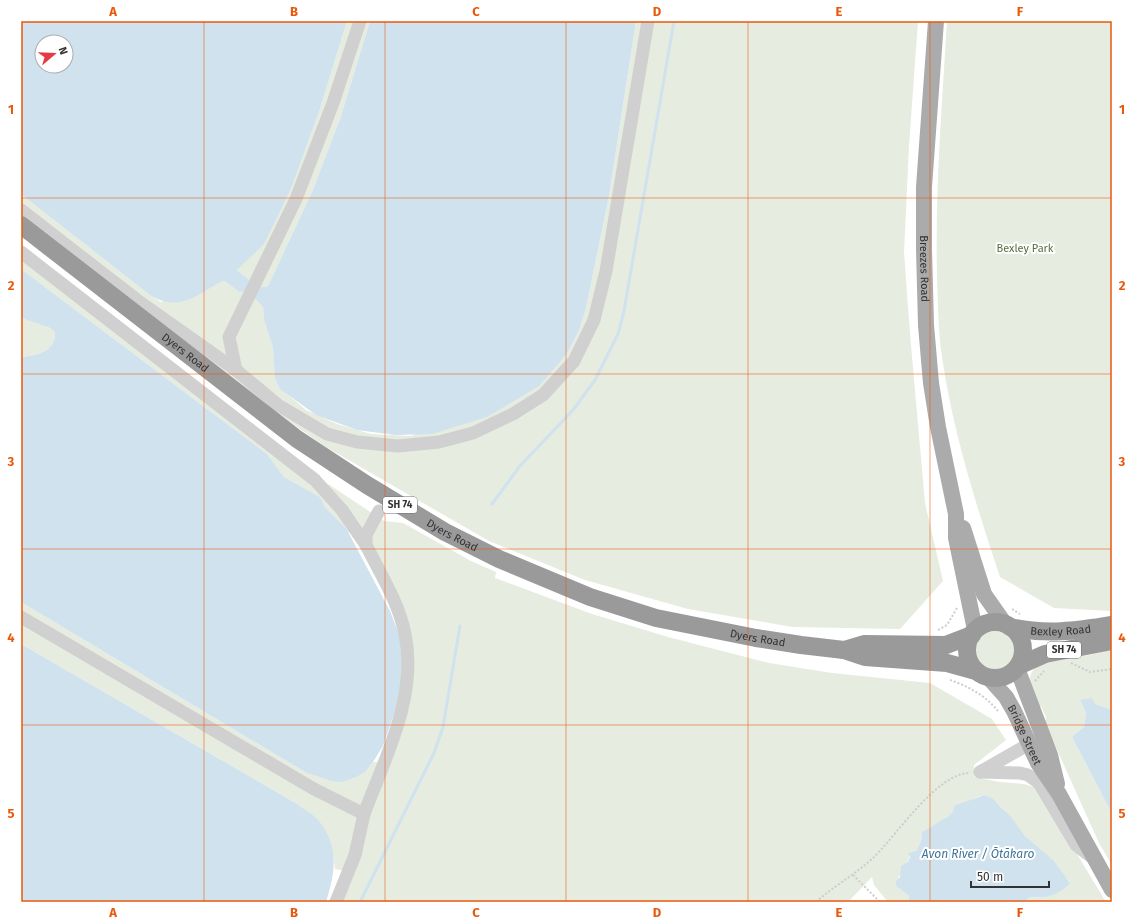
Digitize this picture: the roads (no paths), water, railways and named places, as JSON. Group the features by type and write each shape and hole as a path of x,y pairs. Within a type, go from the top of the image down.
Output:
{"highway":[{"name":"Dyers Road","path":"21,225 297,439 367,485 471,546 540,578 590,597 656,618 756,638 844,650 865,658 947,663 982,674"},
{"name":"SH 74","path":"974,633 989,623 1007,625"},
{"name":"Bexley Road","path":"1007,625 1039,632 1060,632 1112,625"},
{"path":"1007,625 1018,634 1022,645 1022,656 1017,667"},
{"name":"Dyers Road","path":"844,650 864,644 946,645 974,633"},
{"path":"974,633 967,647 968,654 972,666 982,674"},
{"name":"Bexley Road","path":"1017,667 1045,654 1112,641"},
{"name":"SH 74","path":"982,674 994,678 1007,676 1017,667"}],"main road":[{"name":"Breezes Road","path":"936,21 924,187 926,325 931,383 938,427 956,514 956,538 974,633"},
{"name":"Breezes Road","path":"956,514 967,535 984,594 1007,625"},
{"name":"Bridge Street","path":"1017,667 1050,755 1059,794"},
{"name":"Bridge Street","path":"982,674 1009,701 1038,763 1059,794 1112,890"}],"lane":[{"path":"202,346 214,346 229,337 296,199 333,103 360,21"},
{"path":"21,210 137,300 236,370 278,405 326,434 357,442 380,444 423,444 440,442 473,433 513,414 543,395 574,361 594,320 607,263 648,21"},
{"path":"21,252 315,480 342,510 366,545 402,623 408,662 406,688 394,736 364,814 355,854 336,902"},
{"path":"229,337 236,370"},
{"path":"366,545 366,535 379,512"},
{"path":"21,617 314,789 364,814"},
{"path":"1029,744 980,772 1020,773 1028,775 1039,783 1076,845 1093,858"}],"water":[{"path":"21,21 347,21 319,112 291,189 264,244 237,270 248,279 250,284 247,290 239,292 225,281 222,281 188,300 180,302 162,301 151,296 21,194"},
{"path":"370,21 636,21 609,196 586,308 579,331 566,355 539,386 487,417 432,434 395,435 357,430 316,415 280,389 275,378 273,348 264,320 263,307 256,300 254,294 257,288 268,286 312,192 340,119"},
{"path":"21,269 267,454 284,477 320,497 325,507 346,528 390,611 401,639 403,668 397,705 383,746 366,771 358,776 342,782 332,781 305,772 21,602 21,357 33,355 49,348 54,339 55,332 50,328 21,318"},
{"path":"21,644 299,805 315,817 326,831 333,851 334,861 332,881 326,902 21,902"},
{"path":"1092,698 1095,704 1112,710 1112,822 1109,808 1072,737 1084,727 1086,713 1080,700"},
{"name":"Avon River / Ōtākaro","path":"984,795 992,798 1011,817 1025,836 1053,860 1070,883 1062,891 1047,897 1030,897 1024,902 909,902 909,896 896,886 896,881 900,877 901,866 908,862 910,857 908,853 917,850 922,838 921,833 947,817 953,812 954,806"}],"waterway":[{"path":"492,504 520,466 573,410 595,380 618,334 624,311 674,21"},
{"path":"360,902 434,753 443,727 460,626"}],"park label":[{"name":"Bexley Park","path":"1025,248"}]}
